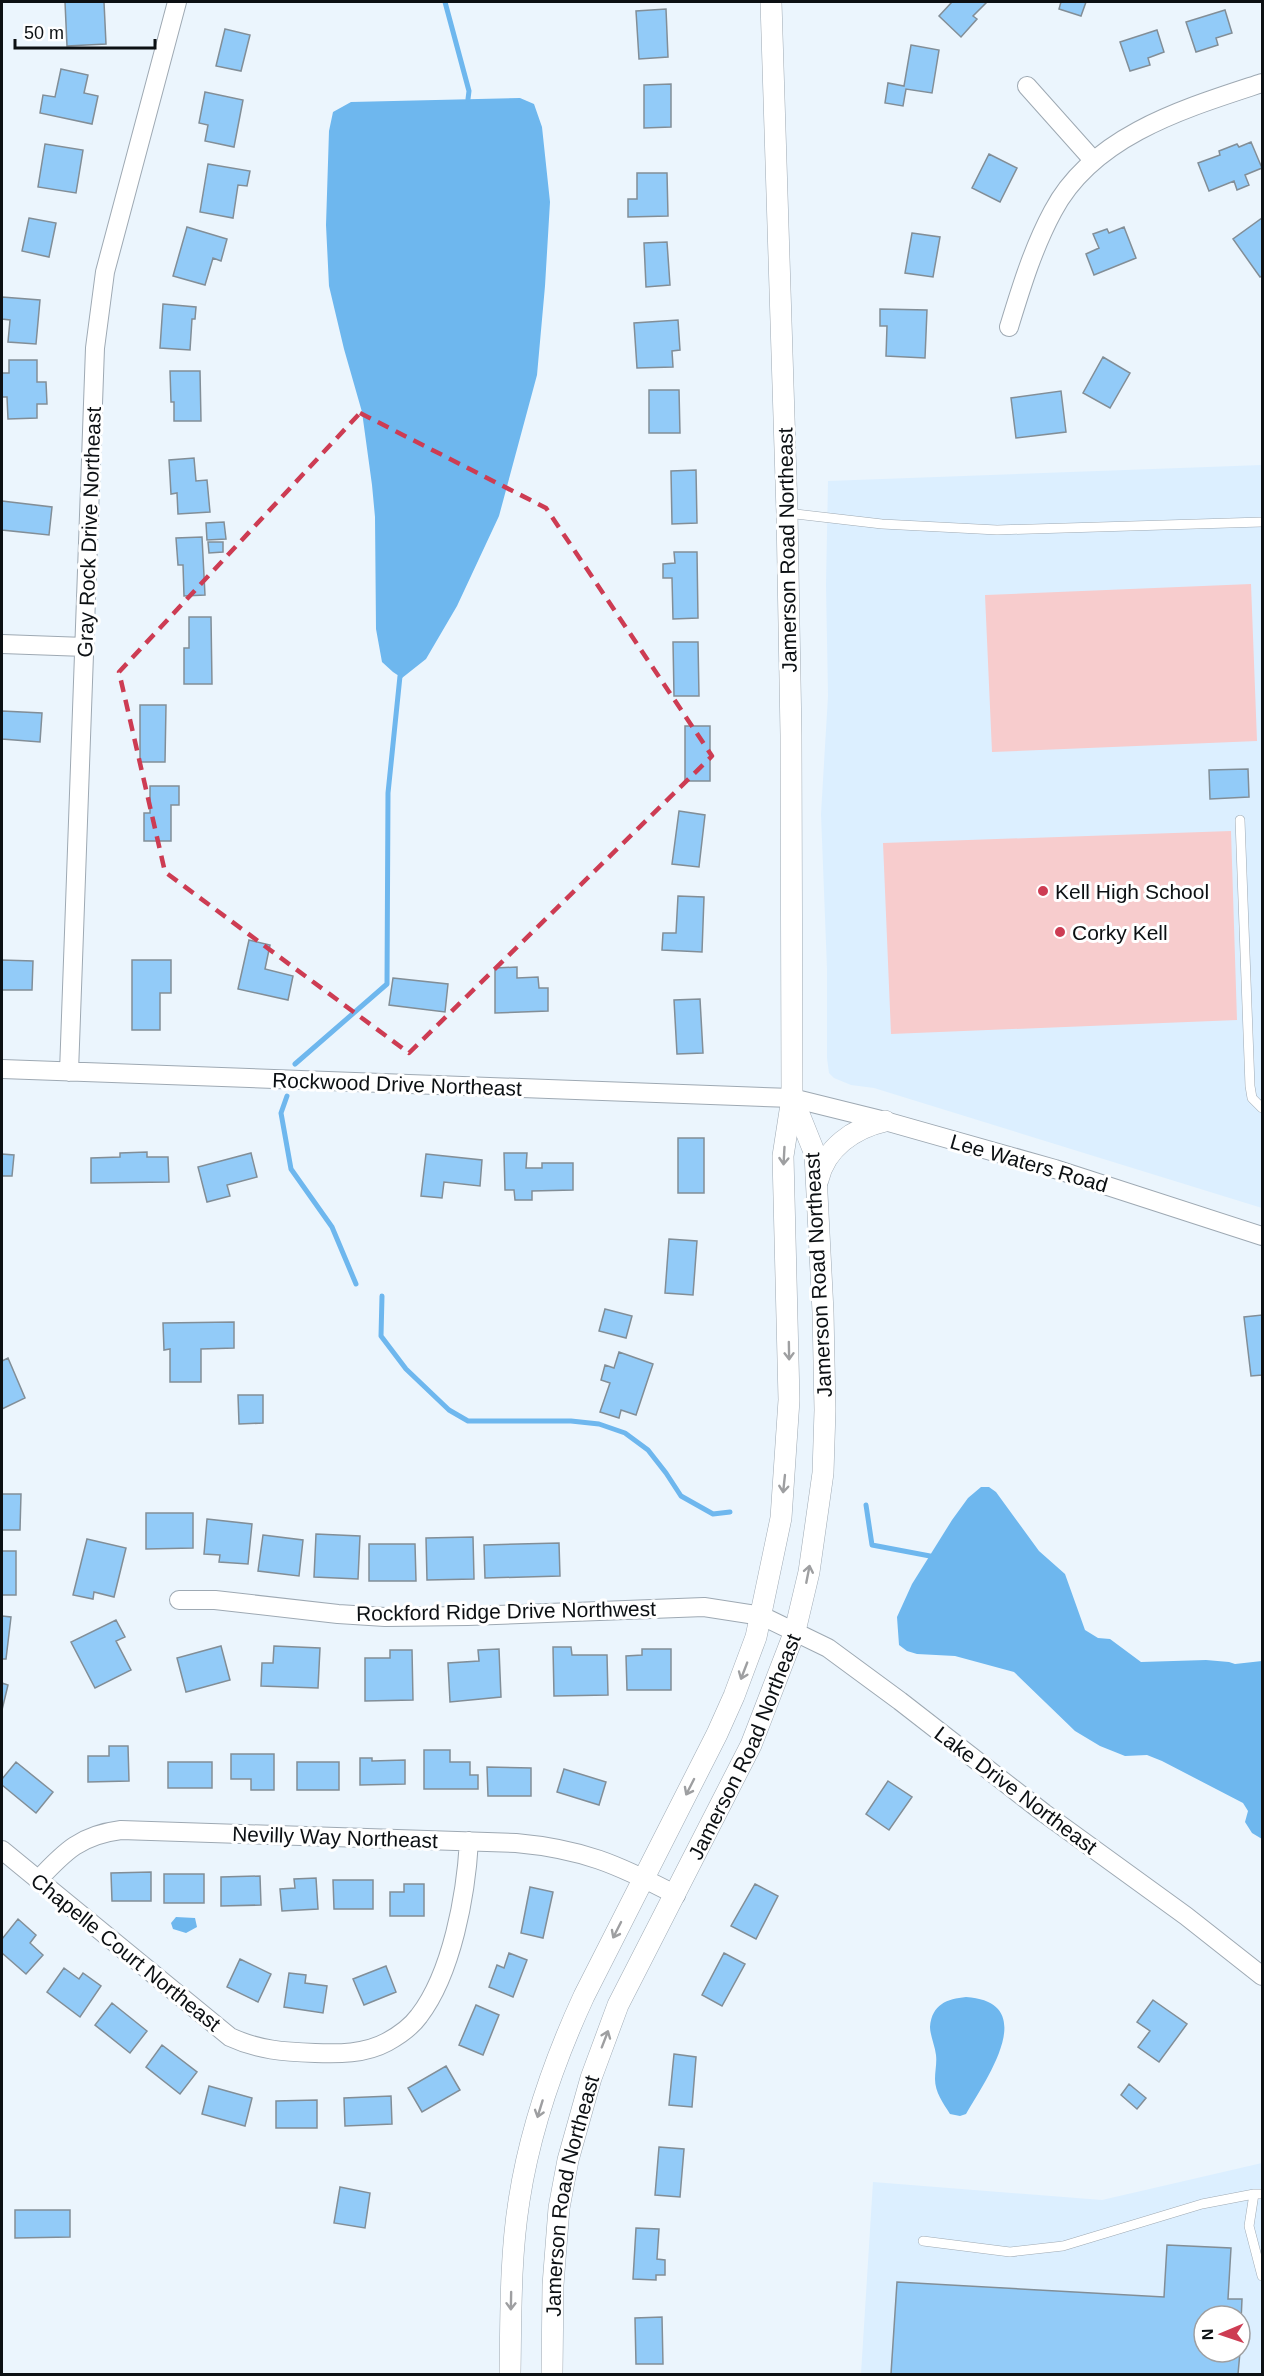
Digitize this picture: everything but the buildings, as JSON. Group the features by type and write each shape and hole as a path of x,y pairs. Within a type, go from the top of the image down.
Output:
{"street":[{"name":"Gray Rock Drive Northeast","path":"69,1072 95,348 99,306 105,272 177,2"},
{"name":"Jamerson Road Northeast","path":"510,2374 511,2276 519,2200 533,2132 567,2034 717,1734 746,1666 762,1616 781,1518 788,1436 788,1299 783,1156 792,1098 791,735 787,513 771,2"},
{"path":"1009,327 1029,266 1054,210 1093,160 1157,122 1263,83"},
{"path":"1027,86 1093,160"},
{"path":"2,644 85,647"},
{"name":"Rockwood Drive Northeast","path":"2,1070 792,1098"},
{"name":"Jamerson Road Northeast","path":"552,2374 553,2285 559,2208 580,2111 618,2005 751,1745 795,1631 816,1533 823,1473 825,1410 815,1154 792,1098"},
{"name":"Lee Waters Road","path":"792,1098 885,1121 1055,1169 1263,1236"},
{"path":"816,1186 825,1161 838,1145 865,1127 885,1121"},
{"name":"Rockford Ridge Drive Northwest","path":"179,1600 215,1600 385,1617 694,1607 762,1616"},
{"name":"Lake Drive Northeast","path":"762,1616 828,1648 1263,1976"},
{"name":"Nevilly Way Northeast","path":"38,1880 71,1847 88,1837 122,1830 469,1841 555,1847 596,1858 676,1895"},
{"name":"Chapelle Court Northeast","path":"2,1850 230,2037 251,2046 276,2052 339,2054 385,2043 404,2031 418,2018 431,1998 443,1972 457,1922 469,1841"}],"lane":[{"path":"787,513 882,524 997,530 1263,522"},
{"path":"1240,820 1250,1086 1252,1098 1263,1108"},
{"path":"923,2241 1010,2252 1064,2246 1202,2204 1258,2194 1250,2226 1263,2276"}],"highlighted area":[{"path":"360,413 546,508 712,756 409,1053 165,872 119,672"}],"shaded area":[{"name":"Kell High School","path":"1262,465 1262,1208 874,1088 851,1085 834,1078 829,1073 827,1058 827,969 821,814 828,696 826,585 828,481"},
{"path":"1251,584 1257,741 992,752 985,595"},
{"name":"Corky Kell","path":"1231,831 1237,1020 891,1034 883,843"},
{"path":"1262,2163 1262,2374 861,2374 873,2182 1102,2200"}],"water":[{"path":"520,98 534,104 542,127 550,202 537,375 499,516 457,606 426,659 402,678 382,662 376,629 375,517 362,412 329,286 326,225 329,131 333,112 351,102"},
{"path":"981,1487 989,1487 996,1492 1039,1551 1065,1574 1085,1630 1098,1638 1110,1639 1141,1662 1206,1660 1235,1664 1262,1661 1262,1839 1252,1833 1245,1822 1248,1811 1243,1803 1147,1755 1125,1756 1100,1746 1075,1731 1014,1672 955,1656 917,1654 899,1645 897,1617 912,1584 952,1520 968,1498"},
{"path":"176,1917 195,1918 197,1927 186,1933 173,1929 171,1923"},
{"path":"966,1997 989,2002 1001,2013 1004,2028 1002,2045 985,2082 966,2114 960,2116 950,2114 936,2088 936,2055 930,2027 931,2019 937,2008 947,2001"}],"waterway":[{"path":"445,2 469,91 468,99"},
{"path":"295,1064 387,984 388,793 400,676"},
{"path":"287,1096 281,1113 291,1169 332,1227 356,1284"},
{"path":"382,1296 381,1336 406,1369 449,1410 468,1421 571,1421 599,1424 625,1433 648,1450 681,1496 713,1514 730,1512"},
{"path":"866,1505 872,1545 930,1556"}],"place":[{"name":"Kell High School","path":"1043,891"},
{"name":"Corky Kell","path":"1060,932"}]}
